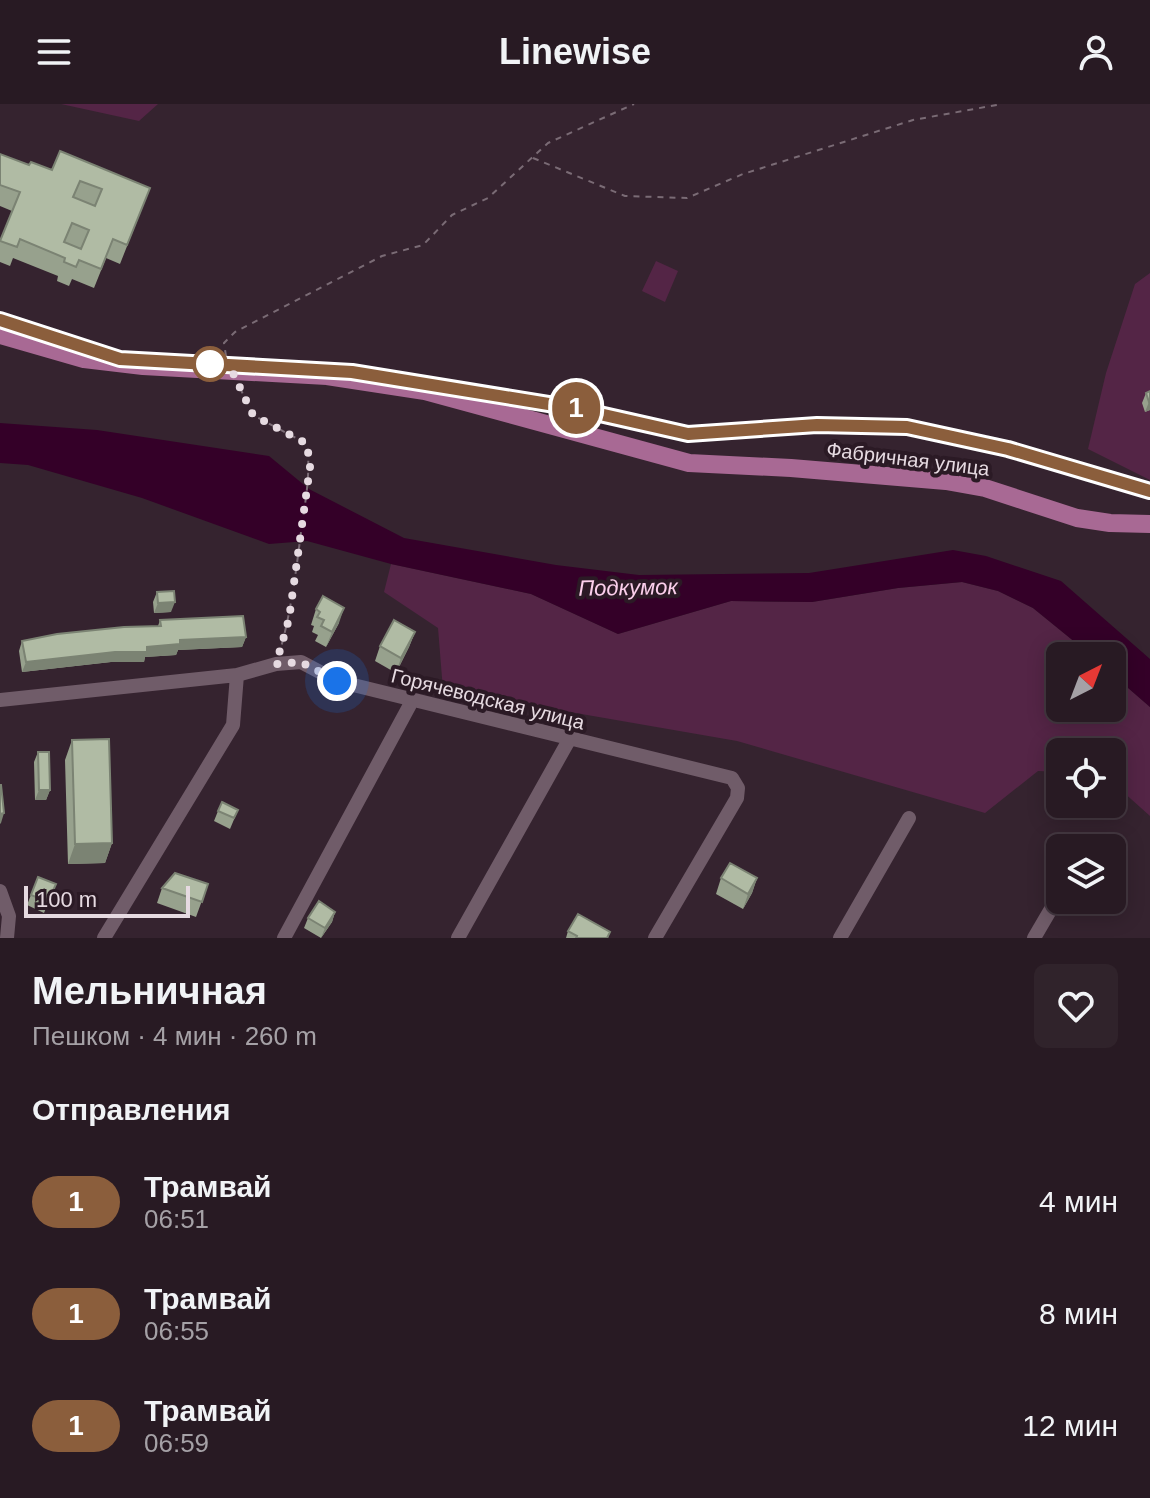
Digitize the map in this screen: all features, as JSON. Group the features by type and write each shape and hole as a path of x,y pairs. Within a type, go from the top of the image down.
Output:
{"main road":[{"name":"Фабричная улица","path":"0,335 84,359 143,366 327,376 425,391 689,463 946,481 985,488 1077,518 1150,524"}],"street":[{"name":"Горячеводская улица","path":"0,700 237,675 276,664 301,662 337,681 732,778 738,788 737,798 655,938"},
{"path":"104,938 233,725 237,675"},
{"path":"284,938 412,701"},
{"path":"458,938 569,740"},
{"path":"840,938 909,818"},
{"path":"0,891 9,916 7,938"},
{"path":"1034,938 1048,914"}],"path":[{"path":"276,664 289,619 310,467 307,444 253,415 227,359 224,343 235,332 382,256 423,245 452,215 488,198 548,143 634,104"},
{"path":"532,158 625,196 687,198 743,174 913,120 1002,104"}],"shaded area":[{"path":"61,104 158,104 139,121"},
{"path":"656,261 678,271 665,302 642,291"},
{"path":"1150,273 1150,480 1088,449 1106,373 1135,284"},
{"path":"391,564 531,594 618,634 731,601 812,602 898,588 962,582 998,591 1033,608 1075,642 1046,642 1046,722 1126,722 1126,686 1150,707 1150,816 1126,795 1126,738 1046,738 1046,771 1038,771 985,813 737,741 443,690 438,628 384,592"}],"water":[{"name":"Подкумок","path":"0,423 97,430 269,456 309,489 404,538 556,565 639,575 809,573 953,550 986,556 1061,581 1150,659 1150,707 1126,686 1126,642 1075,642 1033,608 998,591 962,582 898,588 812,602 731,601 618,634 531,594 391,564 307,541 269,544 142,498 28,465 0,463"}],"building":[{"path":"60,151 150,188 127,245 113,239 101,269 79,260 76,267 64,262 65,258 20,239 17,247 0,241 20,192 0,185 0,154 52,170","holes":["80,181 102,189 95,206 73,197","72,223 89,230 81,249 64,242"]},
{"path":"174,591 175,602 158,603 157,592"},
{"path":"323,596 344,608 332,632 321,626 324,620 317,617 320,612 316,609"},
{"path":"243,616 246,637 180,640 180,644 147,647 147,652 115,652 26,662 22,641 57,634 161,626 160,620"},
{"path":"394,620 415,632 401,658 380,646"},
{"path":"109,739 112,843 75,844 72,740"},
{"path":"38,752 49,752 50,790 39,790"},
{"path":"0,785 4,813 0,814"},
{"path":"222,802 238,810 234,818 218,811"},
{"path":"730,863 757,878 748,894 721,878"},
{"path":"175,873 208,884 202,902 162,888"},
{"path":"38,877 56,884 48,902 31,895"},
{"path":"319,901 335,912 325,928 308,918"},
{"path":"578,914 610,932 607,938 576,938 568,931"}],"tram line":[{"path":"0,320 120,359 352,372 594,412 688,434 817,425 907,427 1008,449 1150,491"},
{"name":"1","path":"0,320 120,359 352,372 573,408 688,434 817,425 907,427 1008,449 1150,491"}],"route":[{"path":"210,364 202,369 232,371 253,415 307,444 310,467 289,619 276,664 301,662 337,681"}]}
